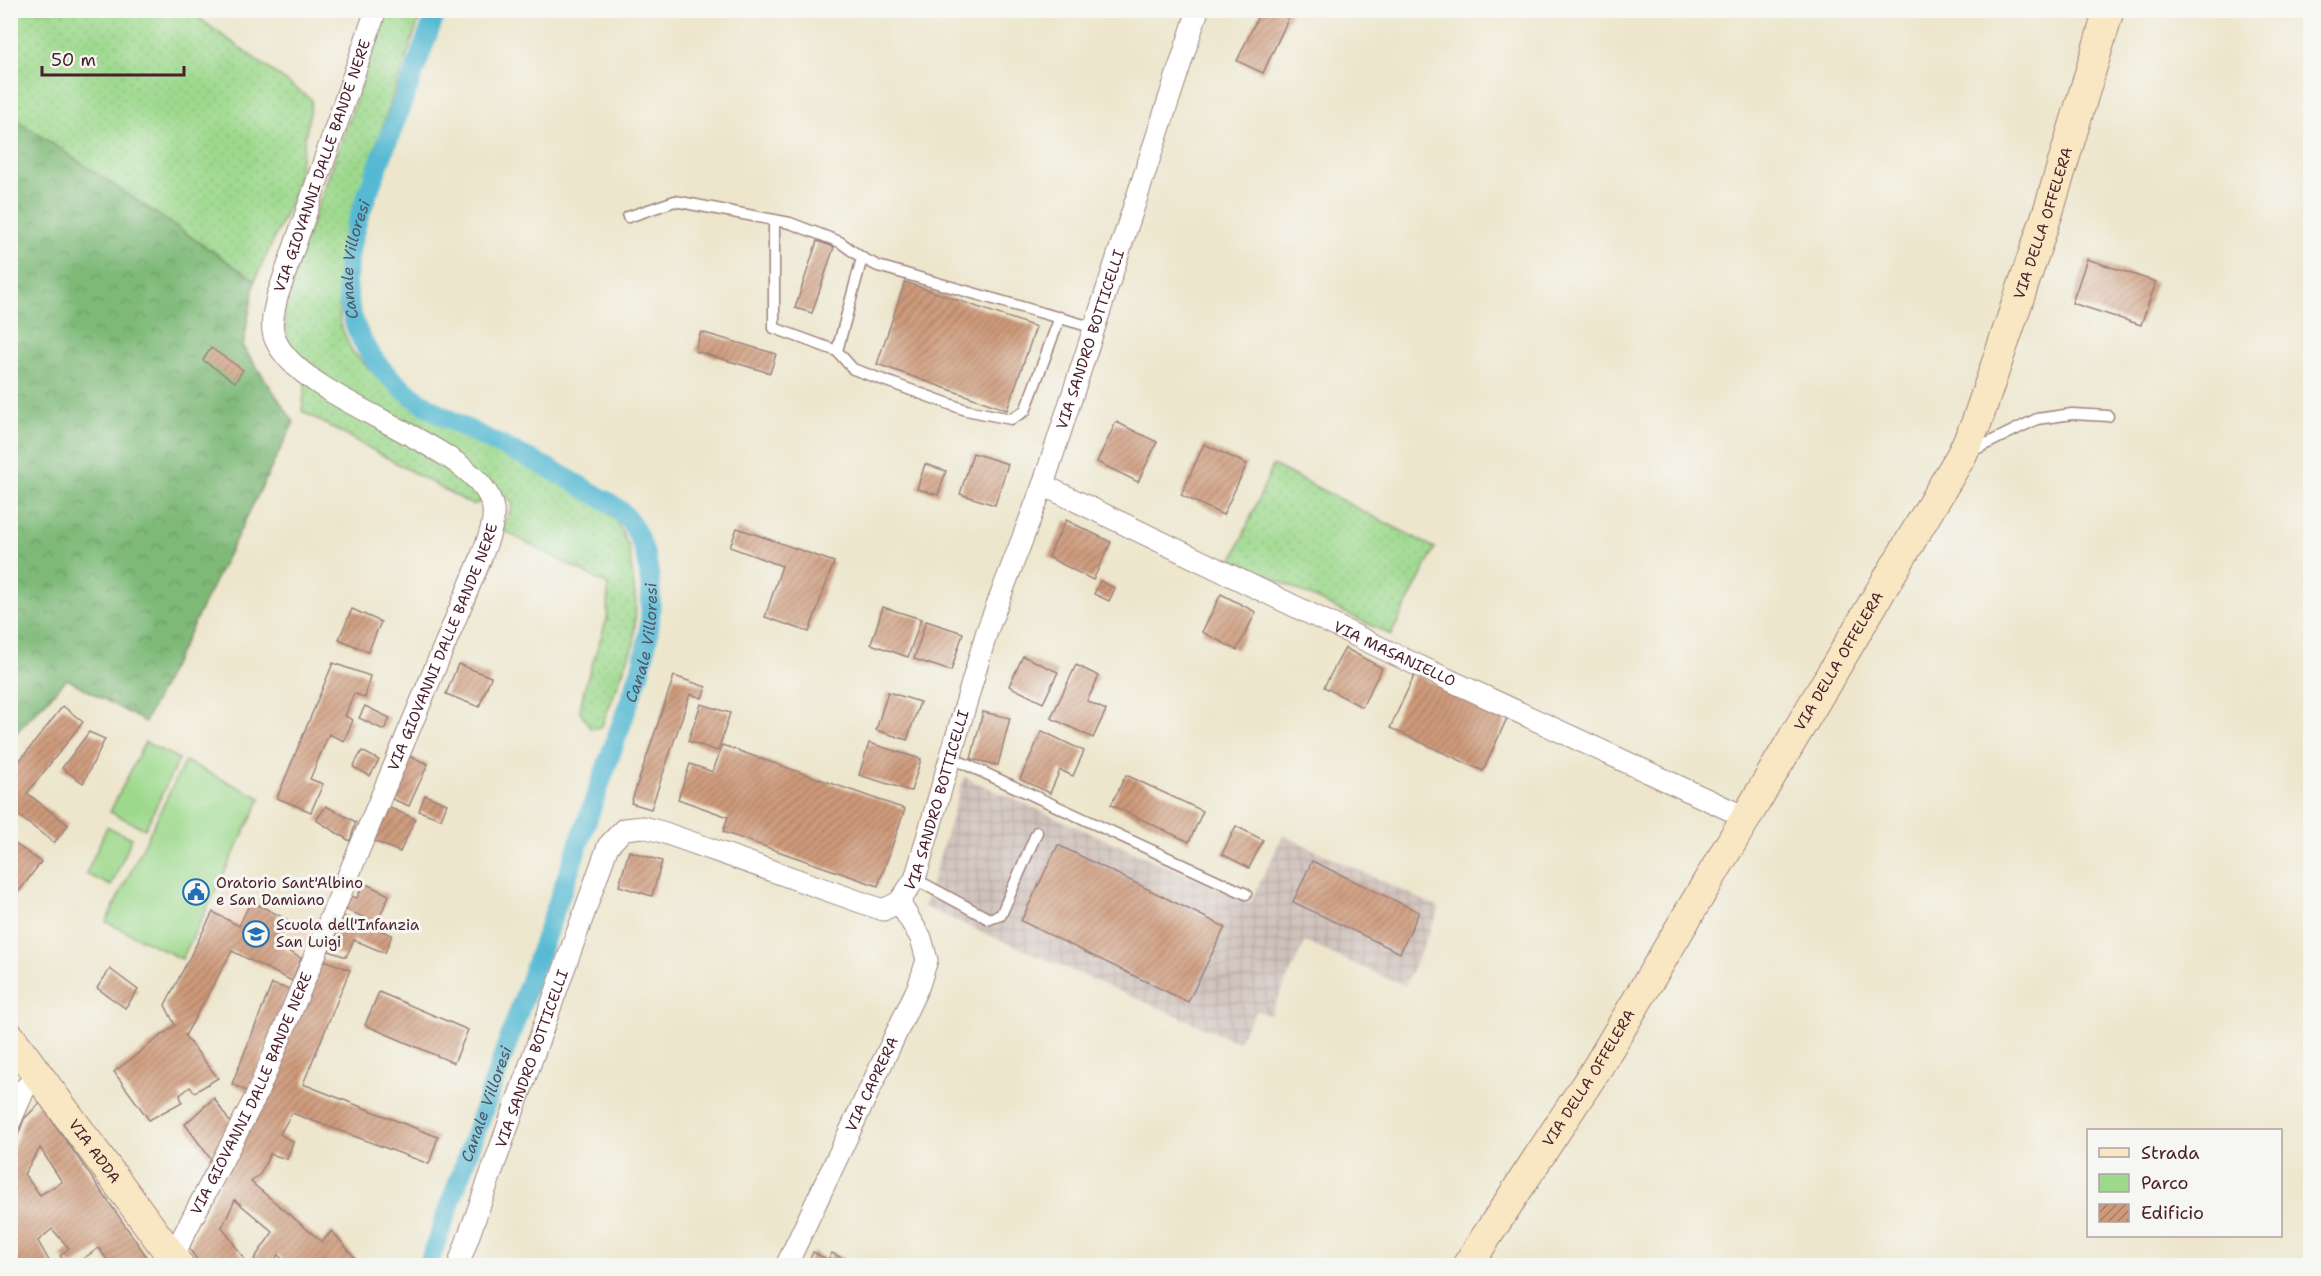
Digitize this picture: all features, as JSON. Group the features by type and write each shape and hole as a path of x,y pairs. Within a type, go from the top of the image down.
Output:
{"street":[{"name":"VIA GIOVANNI DALLE BANDE NERE","path":"177,1262 181,1240 256,1096 481,558 491,528 493,509 486,490 467,469 324,386 292,364 276,341 271,322 376,10"},
{"name":"VIA SANDRO BOTTICELLI","path":"458,1266 579,921 608,846 624,829 643,826 883,910 899,902 915,879 987,631 1043,485 1198,10"},
{"name":"VIA DELLA OFFELERA","path":"1467,1266 1597,1068 1961,456 1976,424 2049,209 2109,10"},
{"name":"VIA MASANIELLO","path":"1043,485 1402,658 1747,818"},
{"name":"VIA CAPRERA","path":"786,1266 914,996 927,960 921,938 899,902"},
{"name":"VIA ADDA","path":"10,1037 177,1262"},
{"path":"10,1122 24,1088 39,1075"}],"lane":[{"path":"628,217 675,201 790,223 840,242 878,266 1095,328"},
{"path":"774,220 774,328 837,351 853,369 966,410 1011,418 1025,411 1060,317"},
{"path":"837,351 862,258"},
{"path":"1961,456 2037,419 2072,414 2108,416"},
{"path":"950,757 1246,894"},
{"path":"915,879 989,919 1001,915 1036,832"}],"shaded area":[{"path":"964,777 1250,903 1283,835 1440,908 1405,986 1305,942 1270,1015 1256,1011 1238,1042 924,907"},
{"name":"Scuola dell'Infanzia San Luigi","path":"224,889 311,932 292,981 202,936"}],"green space":[{"path":"10,11 189,11 312,100 295,193 255,280 11,116"},
{"path":"384,11 422,11 348,228 338,285 340,324 352,351 382,382 412,404 591,499 616,520 629,547 636,604 634,643 601,728 590,728 580,711 584,689 607,619 608,585 502,530 513,504 503,494 472,505 302,411 307,372 289,351 285,322 287,291 354,106"},
{"path":"11,116 255,280 243,347 294,422 145,722 67,679 11,738"},
{"path":"1273,465 1435,548 1391,635 1233,559"},
{"path":"145,742 179,759 145,829 110,812"},
{"path":"185,761 261,798 182,959 106,922"},
{"path":"107,827 132,838 111,886 86,874"}],"building":[{"path":"1261,10 1286,10 1291,13 1263,73 1237,61"},
{"path":"817,241 834,247 812,313 795,308"},
{"path":"2087,259 2156,282 2141,325 2072,303"},
{"path":"905,282 1036,327 1007,410 877,364"},
{"path":"701,332 776,354 770,373 695,351"},
{"path":"211,348 243,370 235,382 203,360"},
{"path":"1116,422 1157,442 1138,482 1097,462"},
{"path":"1204,444 1247,464 1223,515 1181,495"},
{"path":"973,453 1008,464 995,505 960,494"},
{"path":"925,464 946,471 938,495 917,489"},
{"path":"1066,520 1111,542 1093,580 1048,557"},
{"path":"737,528 834,562 809,632 765,617 782,566 730,547"},
{"path":"1100,581 1115,588 1109,601 1094,594"},
{"path":"1221,594 1256,612 1237,650 1202,632"},
{"path":"883,607 921,619 908,657 871,644"},
{"path":"352,609 381,622 368,652 339,639"},
{"path":"926,621 963,633 951,671 914,659"},
{"path":"1345,648 1382,668 1362,707 1324,687"},
{"path":"1023,656 1058,672 1043,703 1009,686"},
{"path":"333,663 370,676 365,698 354,693 345,716 353,720 344,741 329,734 310,779 323,784 311,812 277,798"},
{"path":"458,664 491,677 479,707 446,694"},
{"path":"1076,665 1099,676 1087,701 1106,710 1093,738 1051,718"},
{"path":"1415,674 1507,718 1483,771 1390,728"},
{"path":"674,676 706,687 702,698 690,694 651,809 631,803"},
{"path":"888,692 920,702 907,740 876,730"},
{"path":"701,704 730,713 718,751 688,741"},
{"path":"63,706 83,722 27,793 68,825 54,843 10,809 10,773"},
{"path":"365,706 390,718 384,730 359,718"},
{"path":"983,712 1010,718 998,765 971,759"},
{"path":"1042,731 1084,751 1073,776 1060,770 1050,793 1020,779"},
{"path":"89,732 105,739 83,783 62,768"},
{"path":"869,743 921,759 911,791 859,775"},
{"path":"722,745 905,809 878,886 723,832 728,817 678,799 690,764 713,772"},
{"path":"362,751 379,760 370,776 353,767"},
{"path":"409,756 428,764 409,806 390,798"},
{"path":"1126,775 1203,811 1189,842 1111,805"},
{"path":"425,795 447,804 441,819 419,811"},
{"path":"326,806 356,822 350,841 316,820"},
{"path":"388,807 415,819 400,852 372,840"},
{"path":"1236,826 1263,840 1249,868 1222,854"},
{"path":"14,843 41,862 17,894 10,889 10,848"},
{"path":"1058,845 1225,927 1188,1002 1021,921"},
{"path":"629,851 662,861 652,896 619,886"},
{"path":"1312,861 1419,912 1400,953 1293,902"},
{"path":"364,883 389,895 377,923 345,909 351,896 357,898"},
{"path":"251,901 288,920 275,944 301,958 292,981 232,951 185,1036 218,1078 195,1092 190,1087 180,1095 182,1102 149,1120 114,1072 175,1025 165,1005 213,912 239,926"},
{"path":"338,914 392,935 385,953 354,940 346,957 324,949"},
{"path":"319,958 350,970 303,1084 438,1137 429,1164 292,1113 280,1134 293,1142 287,1159 270,1154 260,1174 251,1182 322,1242 332,1231 362,1266 290,1266 278,1255 272,1266 262,1266 254,1259 273,1232 235,1200 222,1227 249,1266 201,1266 189,1248 260,1098"},
{"path":"110,969 138,990 125,1008 97,988"},
{"path":"272,984 289,989 248,1092 232,1084"},
{"path":"379,992 468,1030 454,1063 365,1025"},
{"path":"214,1098 233,1127 212,1161 185,1124"},
{"path":"40,1103 149,1260 142,1266 111,1266 99,1248 72,1266 60,1256 69,1248 52,1229 38,1241 52,1266 10,1266 10,1157 24,1119","holes":["40,1148 62,1182 40,1195 24,1174"]},
{"path":"813,1252 828,1260 832,1253 848,1261 846,1266 807,1266"}],"waterway":[{"name":"Canale Villoresi","path":"428,1266 640,672 645,653 650,611 648,568 643,547 622,512 552,470 436,412 402,388 374,359 355,325 347,282 354,232 437,10"}],"place":[{"name":"Oratorio Sant'Albino e San Damiano","path":"196,892"},
{"name":"Scuola dell'Infanzia San Luigi","path":"256,934"}]}
